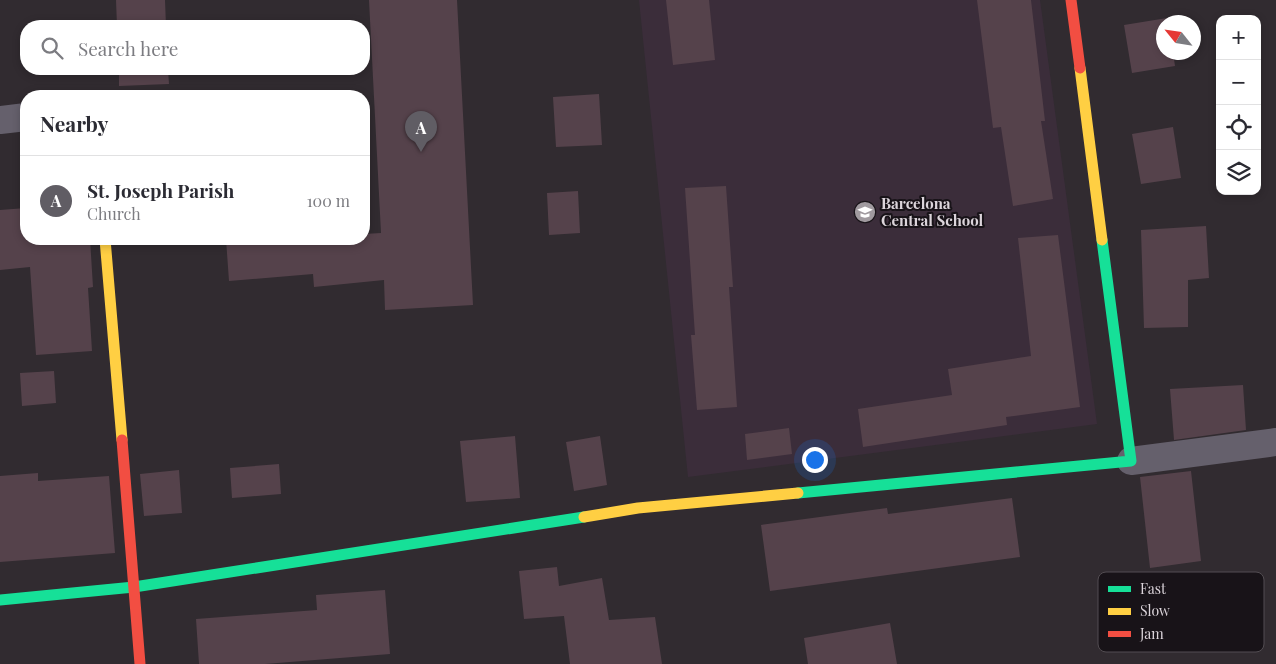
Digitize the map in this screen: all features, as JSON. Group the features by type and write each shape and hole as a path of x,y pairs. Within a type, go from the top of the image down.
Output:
{"street":[{"path":"1071,0 1131,461"},
{"path":"0,120 20,118"},
{"path":"106,245 140,664"},
{"path":"0,600 134,587 638,508 1131,461 1276,442"}],"shaded area":[{"name":"Barcelona Central School","path":"639,0 1040,0 1097,424 688,477"}],"building":[{"path":"116,0 165,0 166,20 117,20"},
{"path":"369,0 457,0 473,305 385,310 384,280 314,287 313,274 229,281 226,245 370,245 370,234 381,233"},
{"path":"666,0 709,0 715,60 673,65"},
{"path":"977,0 1031,0 1045,121 1041,121 1053,199 1013,206 1001,127 993,128"},
{"path":"1156,20 1156,60 1174,60 1175,66 1132,73 1124,25"},
{"path":"119,75 168,75 169,84 119,86"},
{"path":"599,94 602,145 556,147 553,97"},
{"path":"1173,127 1181,178 1141,184 1132,134"},
{"path":"726,186 733,287 729,287 737,407 697,410 691,335 695,335 685,188"},
{"path":"578,191 580,233 549,235 547,193"},
{"path":"20,208 20,245 90,245 93,287 88,288 92,351 36,355 30,267 0,270 0,210"},
{"path":"1206,226 1209,278 1188,280 1188,327 1144,328 1141,230"},
{"path":"1058,235 1080,407 1006,417 1007,425 863,447 858,409 952,395 948,369 1031,356 1018,238"},
{"path":"54,371 56,403 22,406 20,373"},
{"path":"1243,385 1246,430 1174,440 1170,389"},
{"path":"789,428 792,454 747,460 745,434"},
{"path":"515,436 520,498 466,502 460,441"},
{"path":"600,436 607,485 574,491 566,442"},
{"path":"279,464 281,494 232,498 230,468"},
{"path":"179,470 182,513 144,516 140,474"},
{"path":"1191,471 1201,561 1150,568 1140,477"},
{"path":"38,473 38,481 109,476 115,553 0,562 0,476"},
{"path":"1012,498 1020,557 770,591 761,525 887,508 888,514"},
{"path":"557,567 559,586 602,578 609,620 655,617 662,664 570,664 564,616 524,619 519,571"},
{"path":"385,590 390,654 265,664 199,664 196,619 317,610 316,595"},
{"path":"890,623 897,664 808,664 804,638"}],"traffic: fast":[{"path":"798,493 1131,461 1102,240"},
{"path":"0,600 134,587 584,517"}],"traffic: slow":[{"path":"1080,68 1102,240"},
{"path":"106,245 122,440"},
{"path":"584,517 638,508 798,493"}],"traffic: jam":[{"path":"1071,0 1080,68"},
{"path":"122,440 140,664"}],"place":[{"name":"St. Joseph Parish","path":"421,152"},
{"name":"Barcelona Central School","path":"865,212"}]}
